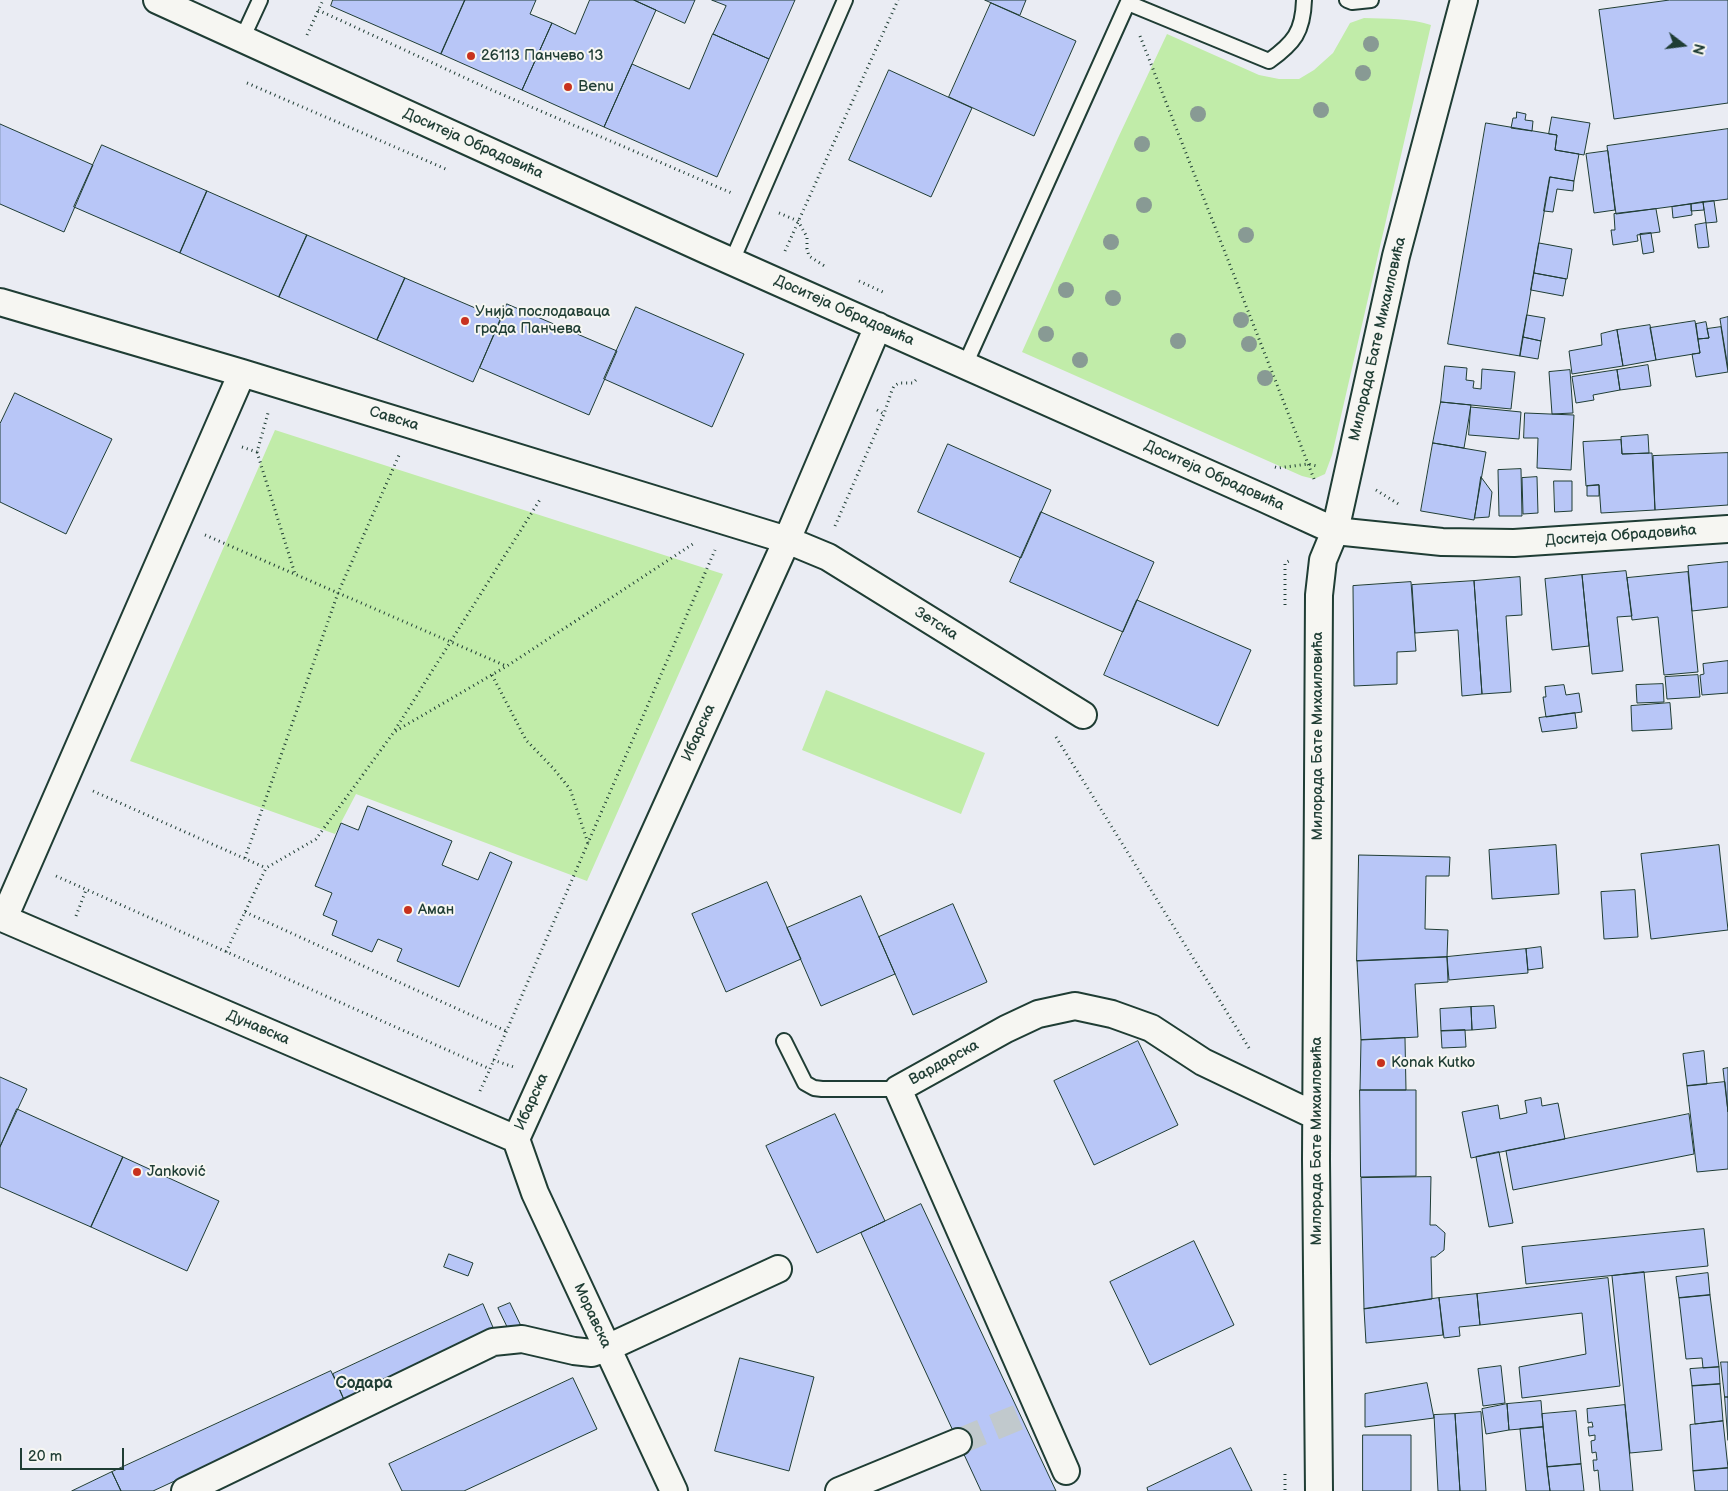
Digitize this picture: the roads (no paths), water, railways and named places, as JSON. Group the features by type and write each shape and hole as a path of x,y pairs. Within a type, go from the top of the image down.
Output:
{"street":[{"name":"Доситеја Обрадовића","path":"157,0 296,62 356,92 1335,531 1442,542 1514,543 1728,529"},
{"name":"Милорада Бате Михаиловића","path":"1319,1491 1316,1116 1319,595 1323,560 1335,531 1396,256 1464,0"},
{"name":"Савска","path":"0,302 242,373 787,540"},
{"name":"Ибарска","path":"516,1138 787,540 878,326"},
{"path":"2,918 28,864 242,373"},
{"name":"Зетска","path":"787,540 828,557 1082,715"},
{"name":"Дунавска","path":"2,918 516,1138"},
{"name":"Вардарска","path":"1066,1471 1030,1413 898,1089 1006,1029 1038,1014 1075,1006 1112,1014 1151,1028 1203,1062 1316,1116"},
{"name":"Моравска","path":"516,1138 535,1193 674,1491"},
{"path":"185,1491 494,1342 522,1338 574,1351 592,1353 607,1348 778,1268"},
{"path":"839,1491 958,1442"}],"lane":[{"path":"242,39 260,0"},
{"path":"732,261 845,0"},
{"path":"965,365 1128,2 1269,61 1288,48 1298,32 1304,15 1304,0"},
{"path":"1347,0 1352,2 1370,0"},
{"path":"784,1041 805,1083 814,1088 822,1090 898,1089"}],"tunnel":[{"path":"958,1442 1021,1416"}],"place":[{"name":"26113 Панчево 13","path":"471,56"},
{"name":"Benu","path":"568,87"},
{"name":"Унија послодаваца града Панчева","path":"465,321"},
{"name":"Аман","path":"408,910"},
{"name":"Konak Kutko","path":"1381,1063"},
{"name":"Janković","path":"137,1172"}],"district":[{"name":"Содара","path":"364,1384"}]}
